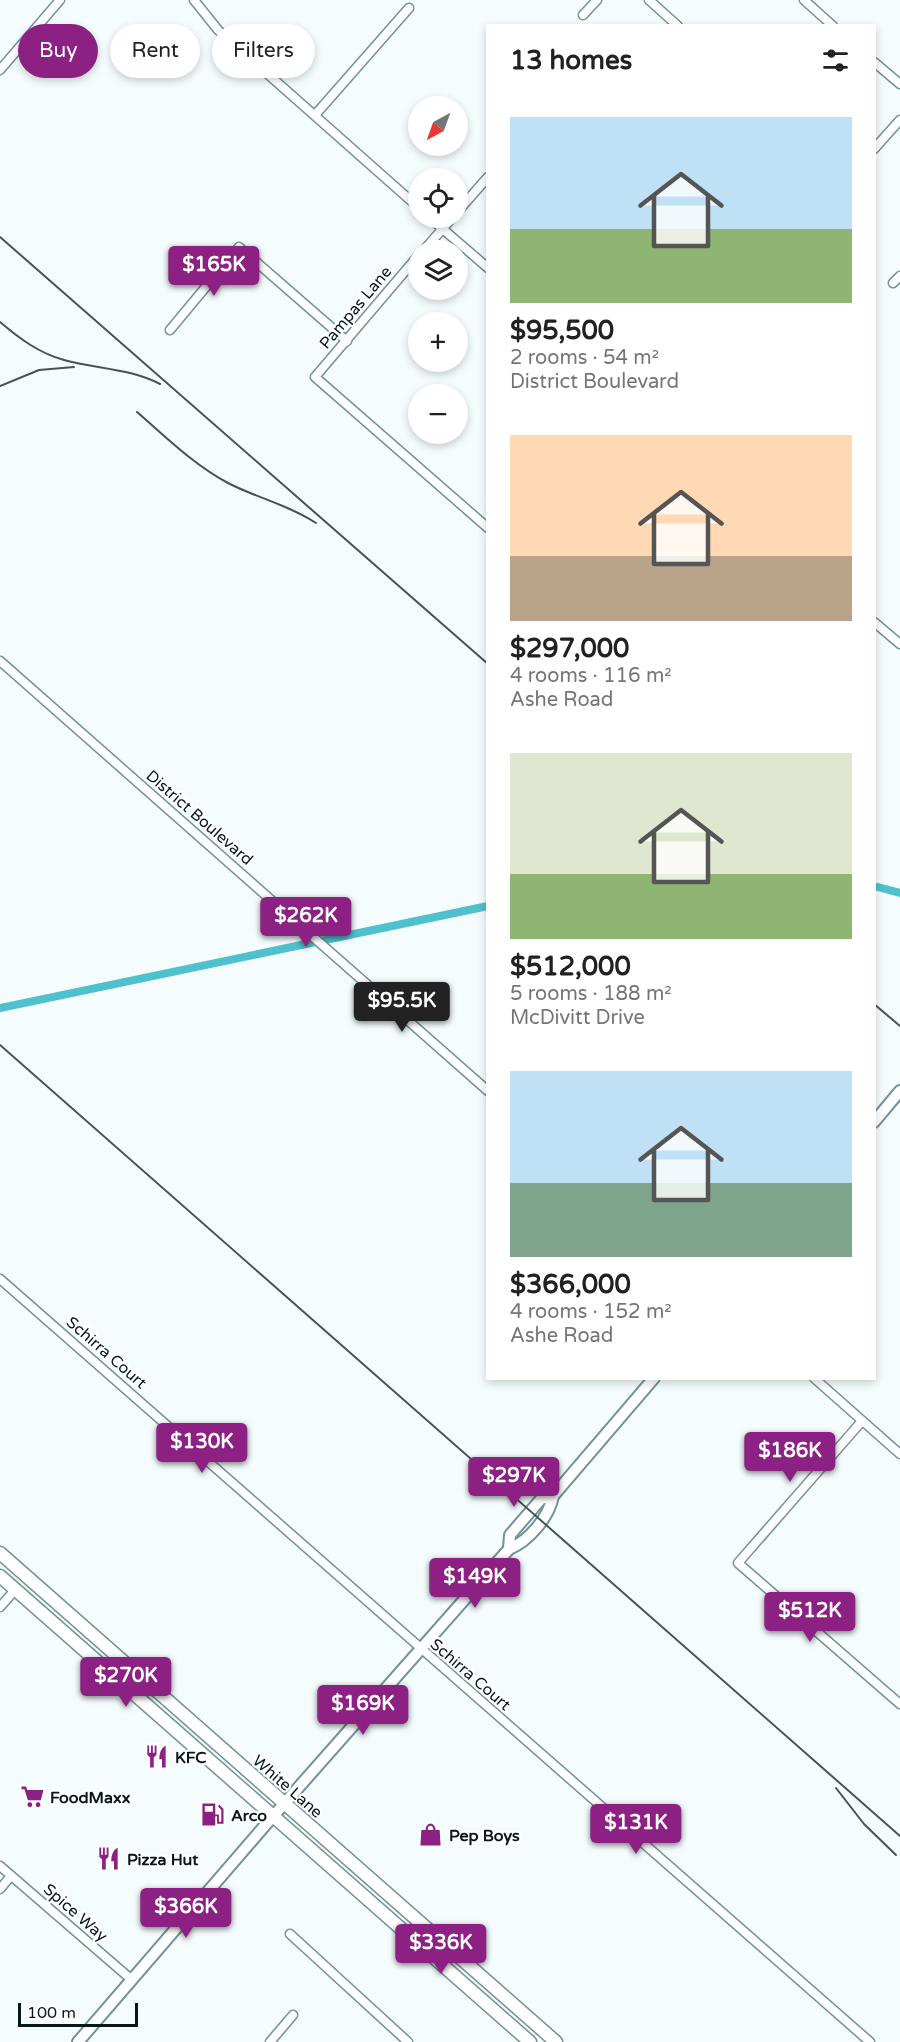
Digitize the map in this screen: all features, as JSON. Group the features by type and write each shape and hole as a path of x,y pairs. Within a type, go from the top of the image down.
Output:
{"main road":[{"name":"White Lane","path":"0,1553 556,2042"},
{"path":"0,1565 14,1576 27,1577"},
{"name":"White Lane","path":"0,1576 530,2042"},
{"path":"15,1590 24,1588 35,1593 87,1630"},
{"path":"89,1655 138,1685 147,1683"},
{"path":"140,1700 153,1699 193,1724"},
{"path":"411,1938 464,1971 474,1970"},
{"path":"491,2008 537,2032 543,2031"}],"street":[{"path":"0,70 60,0"},
{"path":"194,0 218,30 408,198"},
{"path":"583,15 597,0"},
{"path":"649,0 676,24"},
{"path":"804,0 831,24"},
{"path":"315,116 410,8"},
{"path":"876,64 900,84"},
{"path":"876,147 900,120"},
{"path":"468,200 486,179"},
{"path":"432,240 442,228 486,266"},
{"path":"170,330 239,247 346,341"},
{"name":"Pampas Lane","path":"408,268 315,377 486,526"},
{"path":"893,283 900,276"},
{"path":"876,624 900,644"},
{"name":"District Boulevard","path":"0,661 486,1089"},
{"path":"876,1120 900,1093"},
{"name":"Schirra Court","path":"0,1279 870,2042"},
{"path":"78,2042 509,1549 520,1545 541,1522 551,1508 554,1496 652,1380"},
{"path":"816,1380 900,1454"},
{"path":"862,1421 738,1563 900,1704"},
{"path":"0,1606 15,1590"},
{"name":"Spice Way","path":"0,1866 132,1980"},
{"path":"0,1889 12,1876"},
{"path":"290,1934 408,2042"},
{"path":"270,2042 293,2015"}],"waterway":[{"path":"876,887 900,893"},
{"path":"0,1008 486,906"}],"railway":[{"path":"0,237 486,662"},
{"path":"0,322 46,354 76,363 137,375 160,384"},
{"path":"0,386 39,370 74,367"},
{"path":"137,412 181,450 216,476 295,511 316,523"},
{"path":"876,1006 900,1026"},
{"path":"0,1045 900,1836"},
{"path":"836,1788 864,1824 896,1855"}],"place":[{"name":"KFC","path":"157,1757"},
{"name":"FoodMaxx","path":"32,1797"},
{"name":"Arco","path":"213,1815"},
{"name":"Pep Boys","path":"431,1835"},
{"name":"Pizza Hut","path":"109,1859"}]}
